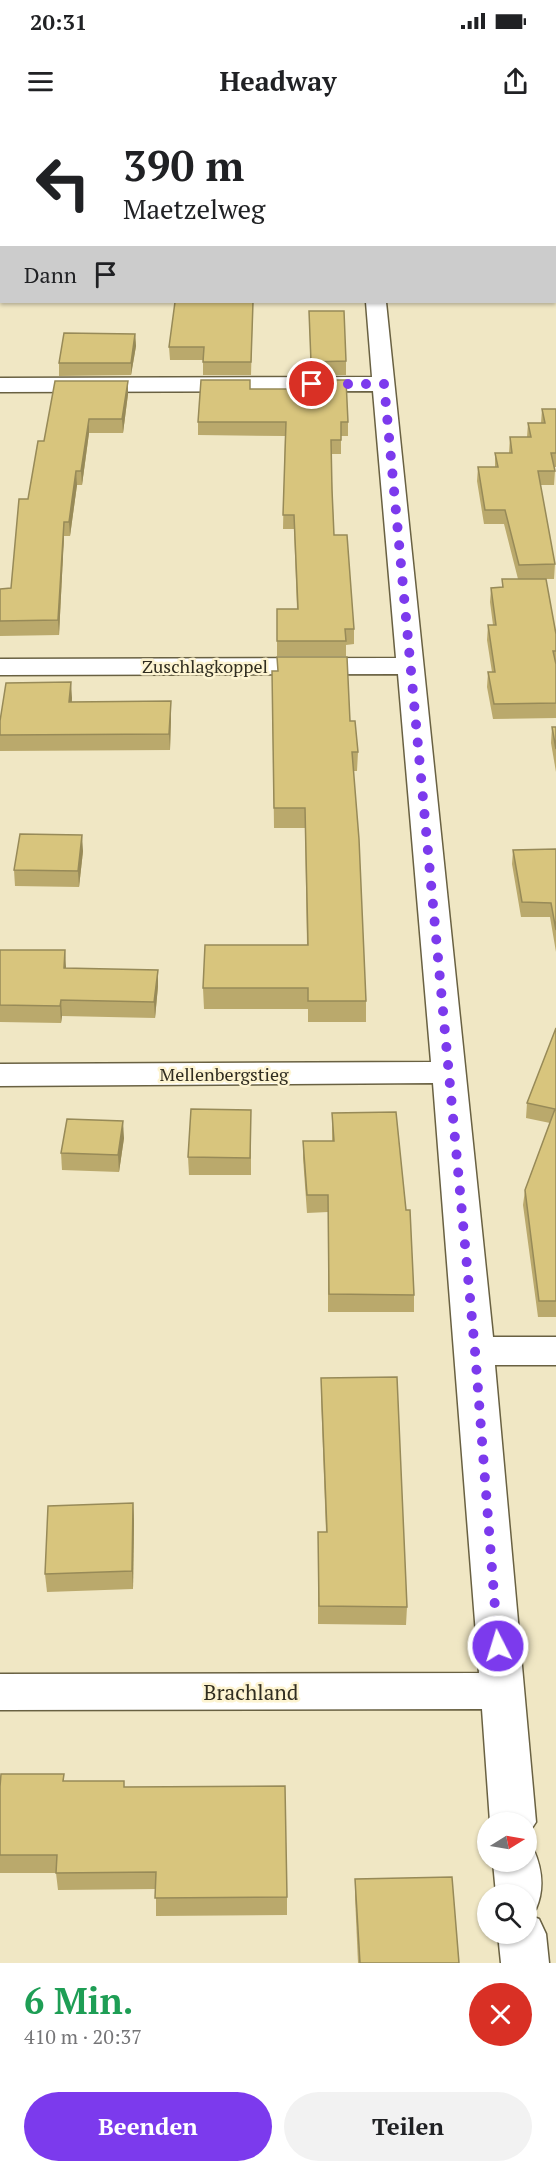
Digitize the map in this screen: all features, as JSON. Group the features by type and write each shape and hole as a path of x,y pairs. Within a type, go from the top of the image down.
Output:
{"street":[{"path":"376,303 475,1351 512,1812"},
{"path":"0,385 384,384"},
{"name":"Zuschlagkoppel","path":"0,667 410,666"},
{"name":"Mellenbergstieg","path":"0,1075 448,1072"},
{"path":"475,1351 556,1351"},
{"name":"Brachland","path":"0,1692 502,1691"},
{"path":"523,1944 525,1963"}],"building":[{"path":"175,303 253,303 251,362 203,362 204,347 169,347"},
{"path":"309,311 344,311 346,361 311,362"},
{"path":"64,333 135,334 131,363 59,363"},
{"path":"201,380 250,380 250,389 312,389 311,380 346,380 348,422 341,422 341,440 331,440 334,535 347,535 354,629 345,629 346,641 277,641 277,609 298,609 294,515 283,515 286,422 198,422"},
{"path":"55,381 128,381 122,419 89,419 81,471 76,471 69,522 64,522 58,620 0,621 0,589 11,588 19,499 28,499 38,441 44,441"},
{"path":"542,409 556,409 556,453 551,453 555,471 538,471 555,564 519,565 505,510 485,510 478,467 498,467 495,453 512,453 510,437 531,437 528,423 545,423"},
{"path":"502,579 546,579 556,634 556,651 553,651 556,664 556,703 494,704 488,672 495,672 488,625 496,625 491,588 503,587"},
{"path":"277,657 347,657 350,721 355,721 358,752 352,752 359,839 366,1001 308,1001 308,988 203,988 205,945 308,945 305,808 274,808 272,671 278,671"},
{"path":"71,682 69,702 171,701 169,734 0,735 6,683"},
{"path":"552,727 556,727 556,749"},
{"path":"20,834 82,835 78,871 14,870"},
{"path":"556,849 556,930 551,903 522,902 513,850"},
{"path":"0,950 65,950 64,968 158,970 154,1002 61,1000 60,1006 0,1005"},
{"path":"556,1028 556,1301 539,1301 525,1190 555,1109 527,1103"},
{"path":"191,1109 251,1110 250,1158 188,1157"},
{"path":"396,1112 406,1210 410,1210 414,1295 329,1294 328,1195 307,1195 303,1141 334,1141 332,1113"},
{"path":"67,1119 123,1121 118,1155 61,1153"},
{"path":"397,1377 407,1607 319,1606 318,1532 327,1532 321,1378"},
{"path":"133,1503 132,1571 45,1574 48,1506"},
{"path":"1,1774 64,1774 63,1781 124,1781 124,1787 285,1786 287,1897 155,1898 156,1872 56,1873 57,1855 0,1855"},
{"path":"452,1877 459,1963 360,1963 355,1879"}],"route":[{"path":"312,384 384,384 475,1351 498,1646"}]}
